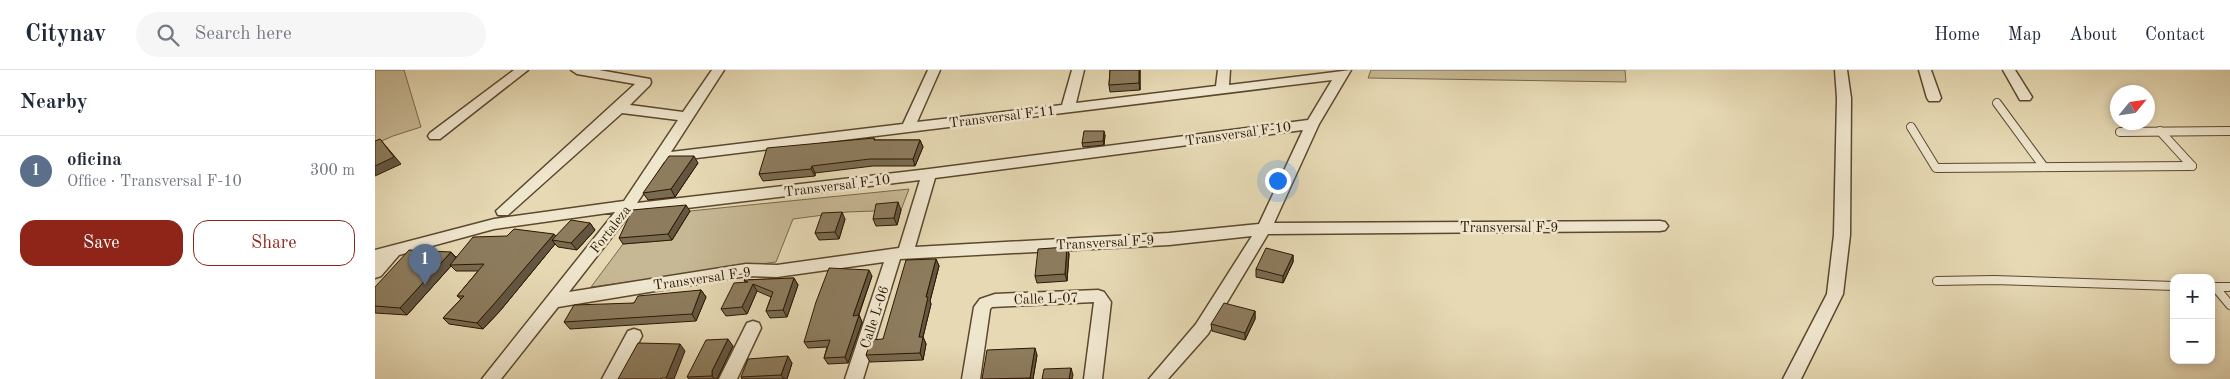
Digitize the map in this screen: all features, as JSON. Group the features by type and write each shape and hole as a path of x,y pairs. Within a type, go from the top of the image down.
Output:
{"street":[{"path":"435,136 522,70"},
{"path":"503,211 619,108 645,82 577,70"},
{"name":"Fortaleza","path":"491,379 627,208 718,70"},
{"path":"908,127 933,70"},
{"path":"1068,107 1079,70"},
{"path":"1222,89 1224,70"},
{"path":"1791,379 1835,294 1842,235 1844,98 1841,70"},
{"path":"1925,70 1934,98"},
{"path":"2009,70 2025,97"},
{"path":"1158,379 1202,329 1264,229 1312,124 1344,73"},
{"name":"Transversal F-11","path":"661,158 1344,73"},
{"path":"619,108 687,117"},
{"name":"Transversal F-10","path":"375,256 494,224 929,174 1312,124"},
{"name":"Calle L-06","path":"854,379 929,174"},
{"name":"Transversal F-9","path":"554,300 746,270 777,271 900,254 1169,239 1264,229 1660,226"},
{"path":"375,272 394,251"},
{"name":"Calle L-07","path":"971,379 982,307 986,303 995,300 1099,296 1103,302 1093,379"},
{"path":"728,379 753,328"},
{"path":"611,379 634,336"}],"lane":[{"path":"1997,104 2044,167"},
{"path":"1911,127 1936,168 2192,166 2160,131"},
{"path":"2120,132 2230,130"},
{"path":"1937,281 1994,280 2170,286"},
{"path":"2215,287 2230,287"},
{"path":"2215,289 2230,305"}],"shaded area":[{"path":"375,70 404,70 421,127 375,144"},
{"path":"1371,70 1625,70 1626,82 1368,78"},
{"path":"909,189 901,210 847,212 793,219 776,262 591,287 623,244 672,240 690,211"}],"building":[{"path":"1110,70 1139,70 1139,83 1109,85"},
{"path":"1084,131 1104,131 1103,141 1082,143"},
{"path":"874,138 874,140 920,140 913,159 870,159 812,166 811,169 759,174 767,148"},
{"path":"380,139 394,157 375,166 375,141"},
{"path":"669,156 694,156 671,189 643,193"},
{"path":"898,202 894,218 873,219 876,204"},
{"path":"686,205 668,234 619,238 632,210"},
{"path":"842,212 835,232 815,233 822,213"},
{"path":"571,220 590,223 571,243 552,240"},
{"path":"514,229 554,234 477,323 443,318 464,296 457,296 484,264 450,265 473,237 507,236"},
{"path":"1067,247 1065,274 1035,276 1038,249"},
{"path":"1266,248 1293,255 1283,276 1256,269"},
{"path":"409,250 451,252 400,308 375,306 375,287"},
{"path":"936,259 926,297 928,297 919,337 923,337 920,353 866,355 871,340 883,339 906,260"},
{"path":"829,268 869,270 853,316 859,315 845,357 824,358 830,340 804,342"},
{"path":"794,278 783,310 766,311 773,292 753,284 742,307 721,309 734,283 748,282 744,280"},
{"path":"701,290 692,314 564,322 574,305 634,303 638,296"},
{"path":"1224,303 1255,311 1245,333 1211,324"},
{"path":"728,339 712,371 712,376 687,377 706,340"},
{"path":"638,343 680,344 666,378 618,379"},
{"path":"1035,348 1030,378 982,379 987,350"},
{"path":"788,356 781,375 741,377 748,359"},
{"path":"1071,368 1069,379 1042,379 1044,369"}],"place":[{"name":"oficina","path":"425,285"}]}
